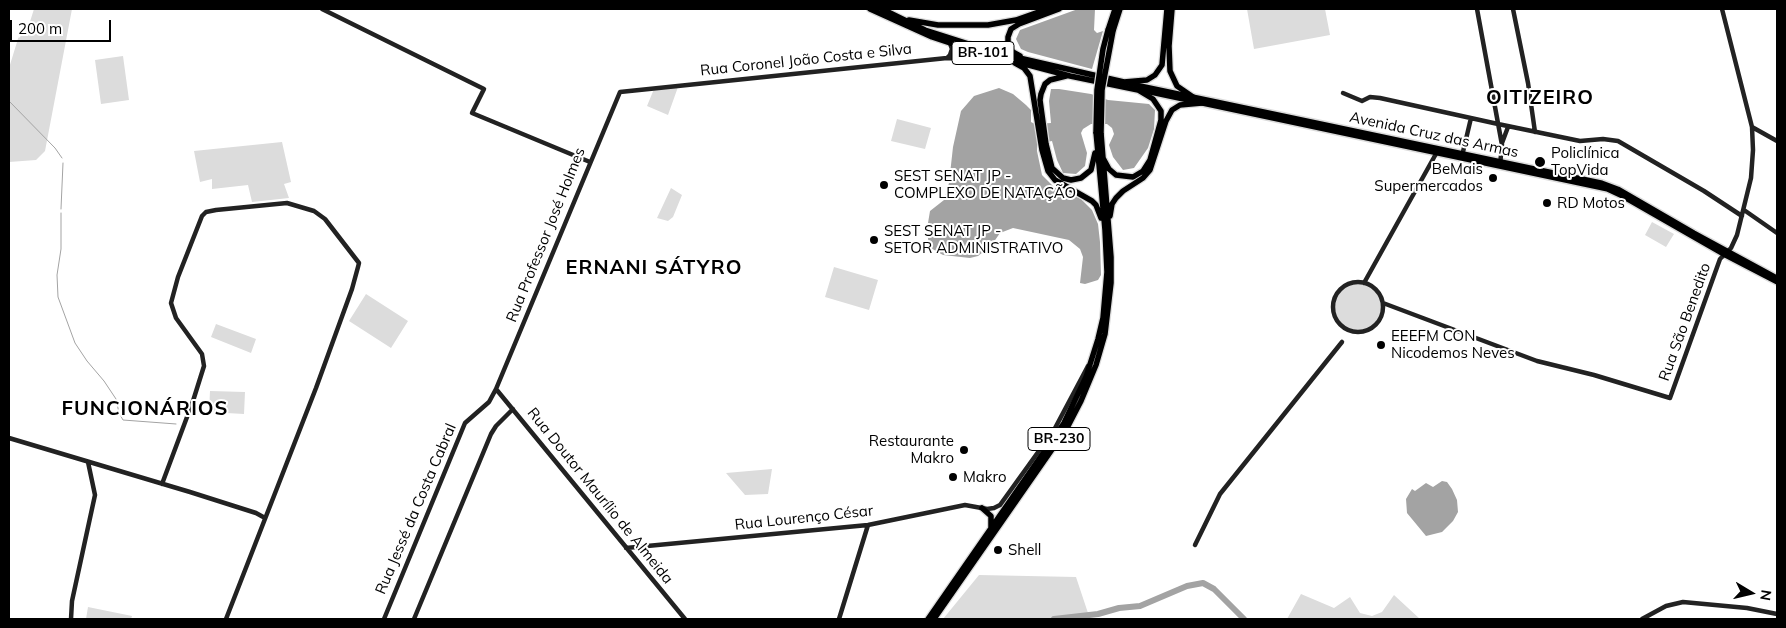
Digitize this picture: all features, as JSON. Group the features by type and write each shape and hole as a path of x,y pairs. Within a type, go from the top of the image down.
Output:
{"highway":[{"name":"BR-101","path":"870,9 932,37 950,43 1070,76 1138,90 1154,99 1159,106 1161,115 1150,160 1146,167 1138,175 1132,177 1116,175 1109,169 1102,154"},
{"name":"BR-101","path":"882,9 945,37 988,50 1124,82"},
{"path":"902,19 938,25 970,26 1016,20 1047,9"},
{"path":"1031,61 1011,51 1007,42 1009,32 1019,24 1059,9"},
{"path":"1102,154 1098,133 1102,90 1114,9"},
{"path":"1110,30 1120,9"},
{"path":"1124,82 1147,80 1158,71 1163,58 1167,9"},
{"path":"1172,9 1169,46 1170,71 1177,86 1193,97"},
{"path":"1011,60 1024,68 1030,76 1041,123 1045,165 1051,176 1092,201 1107,230"},
{"path":"1041,123 1040,94 1045,84 1055,78 1070,76"},
{"path":"1107,230 1112,204 1119,195 1143,178 1150,170 1166,121 1172,110 1180,105 1202,102"},
{"name":"BR-230","path":"928,619 1064,424 1092,362 1101,325 1107,272 1107,230 1096,141 1098,133"},
{"path":"1044,144 1055,172 1063,178 1076,180 1085,176 1091,170 1096,141"},
{"name":"BR-230","path":"934,619 1062,434 1082,401 1096,365 1105,334 1111,282 1102,154"},
{"path":"982,508 992,519 990,530"}],"main road":[{"name":"Avenida Cruz das Armas","path":"1124,82 1500,164 1593,181 1610,186 1777,282"},
{"name":"Avenida Cruz das Armas","path":"1138,90 1463,156"},
{"name":"Avenida Cruz das Armas","path":"1726,253 1777,278"}],"street":[{"path":"322,9 484,89 472,113 590,162"},
{"path":"1477,9 1502,145"},
{"path":"1513,9 1528,83 1535,132"},
{"name":"Rua São Benedito","path":"1383,302 1537,361 1594,375 1670,398 1720,259 1737,235 1744,210 1752,163 1752,127 1722,9"},
{"path":"946,58 950,55 952,49 950,43"},
{"name":"Rua Coronel João Costa e Silva","path":"620,92 946,58 973,59 995,56"},
{"name":"Rua Professor José Holmes","path":"496,389 620,92"},
{"path":"1343,93 1362,101 1370,97 1380,98 1580,141 1603,139 1618,141 1704,191 1742,216"},
{"path":"1463,156 1471,118"},
{"path":"1500,164 1502,145 1508,127"},
{"path":"1752,127 1777,141"},
{"path":"1364,283 1436,152"},
{"path":"162,484 204,366 202,354 176,318 171,302 178,277 201,218 206,212 216,210 287,203 320,214 359,263 352,289 316,388 226,619"},
{"path":"1744,210 1777,233"},
{"path":"1353,282 1364,283 1376,290 1383,302 1380,318 1376,325 1368,330 1360,333 1351,332 1343,328 1333,315 1332,306 1334,298 1348,284 1353,282"},
{"path":"1195,544 1220,494 1342,342"},
{"path":"982,508 994,508 1000,505 1054,430 1084,371 1092,362"},
{"name":"Rua Doutor Maurílio de Almeida","path":"496,389 685,619"},
{"name":"Rua Jessé da Costa Cabral","path":"384,619 465,423 489,402 496,389"},
{"path":"414,619 491,434 512,409"},
{"path":"9,438 239,507 265,518"},
{"path":"72,619 72,601 96,495 88,462"},
{"name":"Rua Lourenço César","path":"626,548 868,525 958,505 982,508"},
{"path":"839,619 868,525"},
{"path":"1642,619 1666,606 1683,602 1747,608 1777,614"}],"shaded area":[{"path":"34,9 72,9 45,151 36,160 9,162 9,68 21,29 28,28"},
{"path":"1078,9 1095,9 1094,30 1097,33 1103,31 1092,69 1021,49 1016,39 1020,30"},
{"path":"1247,9 1325,9 1330,35 1254,49"},
{"path":"123,56 129,100 101,104 95,60"},
{"path":"678,87 668,115 647,106 654,89"},
{"path":"999,88 1013,94 1031,110 1031,122 1035,124 1051,123 1049,101 1051,89 1091,94 1108,100 1149,104 1155,110 1154,129 1148,148 1134,168 1123,170 1113,157 1109,145 1114,134 1112,128 1107,124 1091,124 1083,129 1081,133 1087,153 1085,166 1076,174 1063,173 1052,141 1037,144 1042,175 1054,187 1081,199 1092,210 1098,224 1100,242 1101,275 1098,280 1085,284 1080,283 1083,257 1080,249 1069,240 1013,228 1000,233 991,246 978,256 970,258 943,255 929,247 927,229 930,211 944,200 949,183 953,147 961,111 974,96"},
{"path":"897,119 931,128 925,149 891,141"},
{"path":"282,142 291,182 284,184 289,198 252,202 248,185 212,189 212,179 200,182 194,151"},
{"path":"671,188 682,195 673,217 668,221 657,218"},
{"path":"1652,222 1674,234 1666,247 1645,235"},
{"path":"834,267 878,280 869,310 825,297"},
{"path":"1358,284 1371,288 1377,294 1381,307 1377,320 1371,326 1358,330 1345,326 1339,320 1335,307 1339,294 1345,288"},
{"path":"366,294 408,321 391,348 349,321"},
{"path":"216,324 256,339 251,353 211,337"},
{"path":"210,391 245,392 244,414 209,412"},
{"path":"772,469 768,494 745,495 726,473"},
{"path":"1442,481 1447,482 1452,489 1457,500 1458,512 1453,521 1442,532 1426,536 1407,513 1406,499 1412,489 1415,491 1426,483 1433,487"},
{"path":"979,575 1076,577 1090,619 943,619"},
{"path":"1301,594 1334,608 1350,597 1360,613 1372,616 1382,612 1394,595 1420,619 1287,619"},
{"path":"88,607 132,616 131,619 86,619"}],"waterway":[{"path":"9,101 55,148 62,158"},
{"path":"61,209 63,163"},
{"path":"61,213 61,249 57,275 58,297 75,343 116,399 119,413 123,420 176,424"},
{"path":"1054,619 1098,614 1119,608 1140,606 1187,586 1203,583 1214,589 1244,619"}],"place":[{"name":"Policlínica TopVida","path":"1540,162"},
{"name":"BeMais Supermercados","path":"1493,178"},
{"name":"SEST SENAT JP - COMPLEXO DE NATAÇÃO","path":"884,185"},
{"name":"RD Motos","path":"1547,203"},
{"name":"SEST SENAT JP - SETOR ADMINISTRATIVO","path":"874,240"},
{"name":"EEEFM CON Nicodemos Neves","path":"1381,345"},
{"name":"Restaurante Makro","path":"964,450"},
{"name":"Makro","path":"953,477"},
{"name":"Shell","path":"998,550"}],"district":[{"name":"OITIZEIRO","path":"1540,98"},
{"name":"ERNANI SÁTYRO","path":"654,268"},
{"name":"FUNCIONÁRIOS","path":"145,409"}]}
